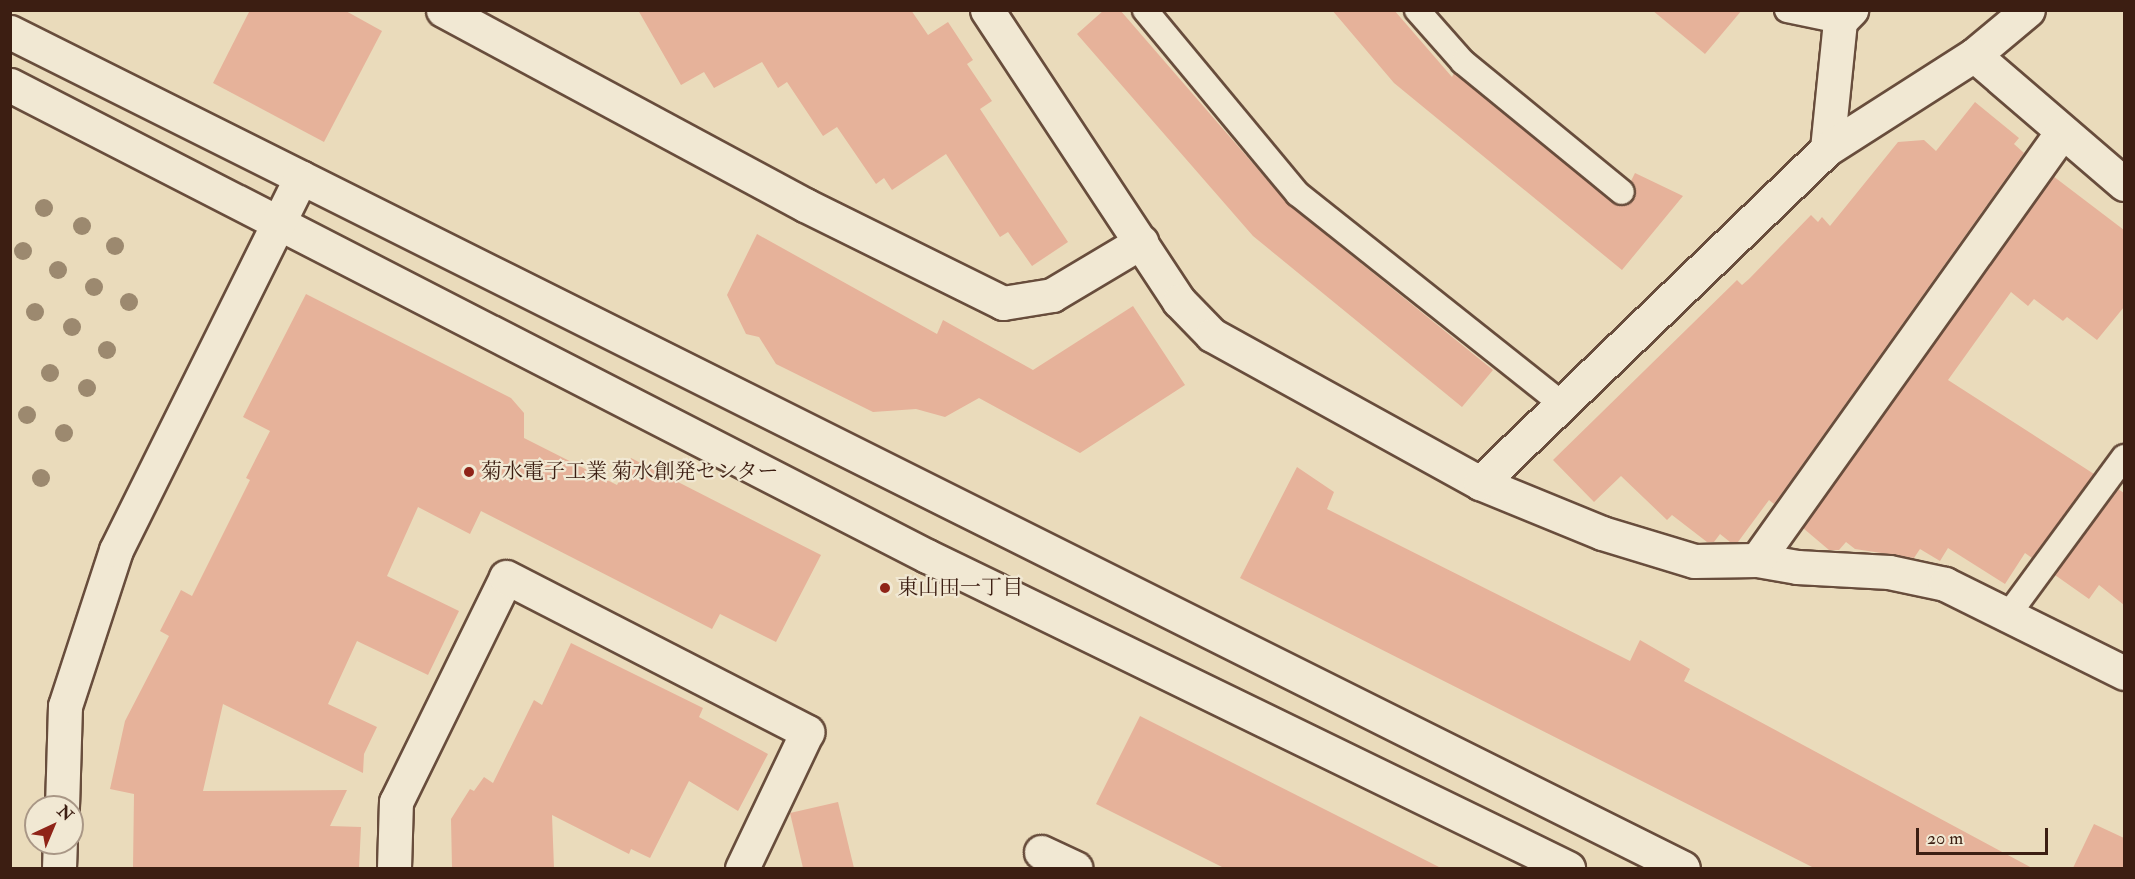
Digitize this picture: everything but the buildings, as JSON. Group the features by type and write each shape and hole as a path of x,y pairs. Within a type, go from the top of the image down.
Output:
{"street":[{"path":"442,10 805,205 1004,303 1052,295 1140,242"},
{"path":"987,10 1179,300 1212,335 1480,483 1602,533 1694,561 1757,560 1797,567 1889,572 1945,584 2124,673"},
{"path":"1480,483 1827,149 1974,55 2028,10"},
{"path":"1827,149 1845,16"},
{"path":"10,32 1683,868"},
{"path":"1974,55 2124,184"},
{"path":"10,85 927,556 1568,868"},
{"path":"1757,560 2062,132"},
{"path":"62,795 65,706 116,550 301,177"},
{"path":"394,868 396,802 506,576 807,732 742,868"},
{"path":"1041,852 1075,868"}],"lane":[{"path":"1144,10 1298,194 1562,404"},
{"path":"1417,10 1463,62 1622,192"},
{"path":"1787,10 1845,16"},
{"path":"2008,615 2124,457"}],"place":[{"name":"菊水電子工業 菊水創発センター","path":"469,472"},
{"name":"東山田一丁目","path":"885,588"}]}
